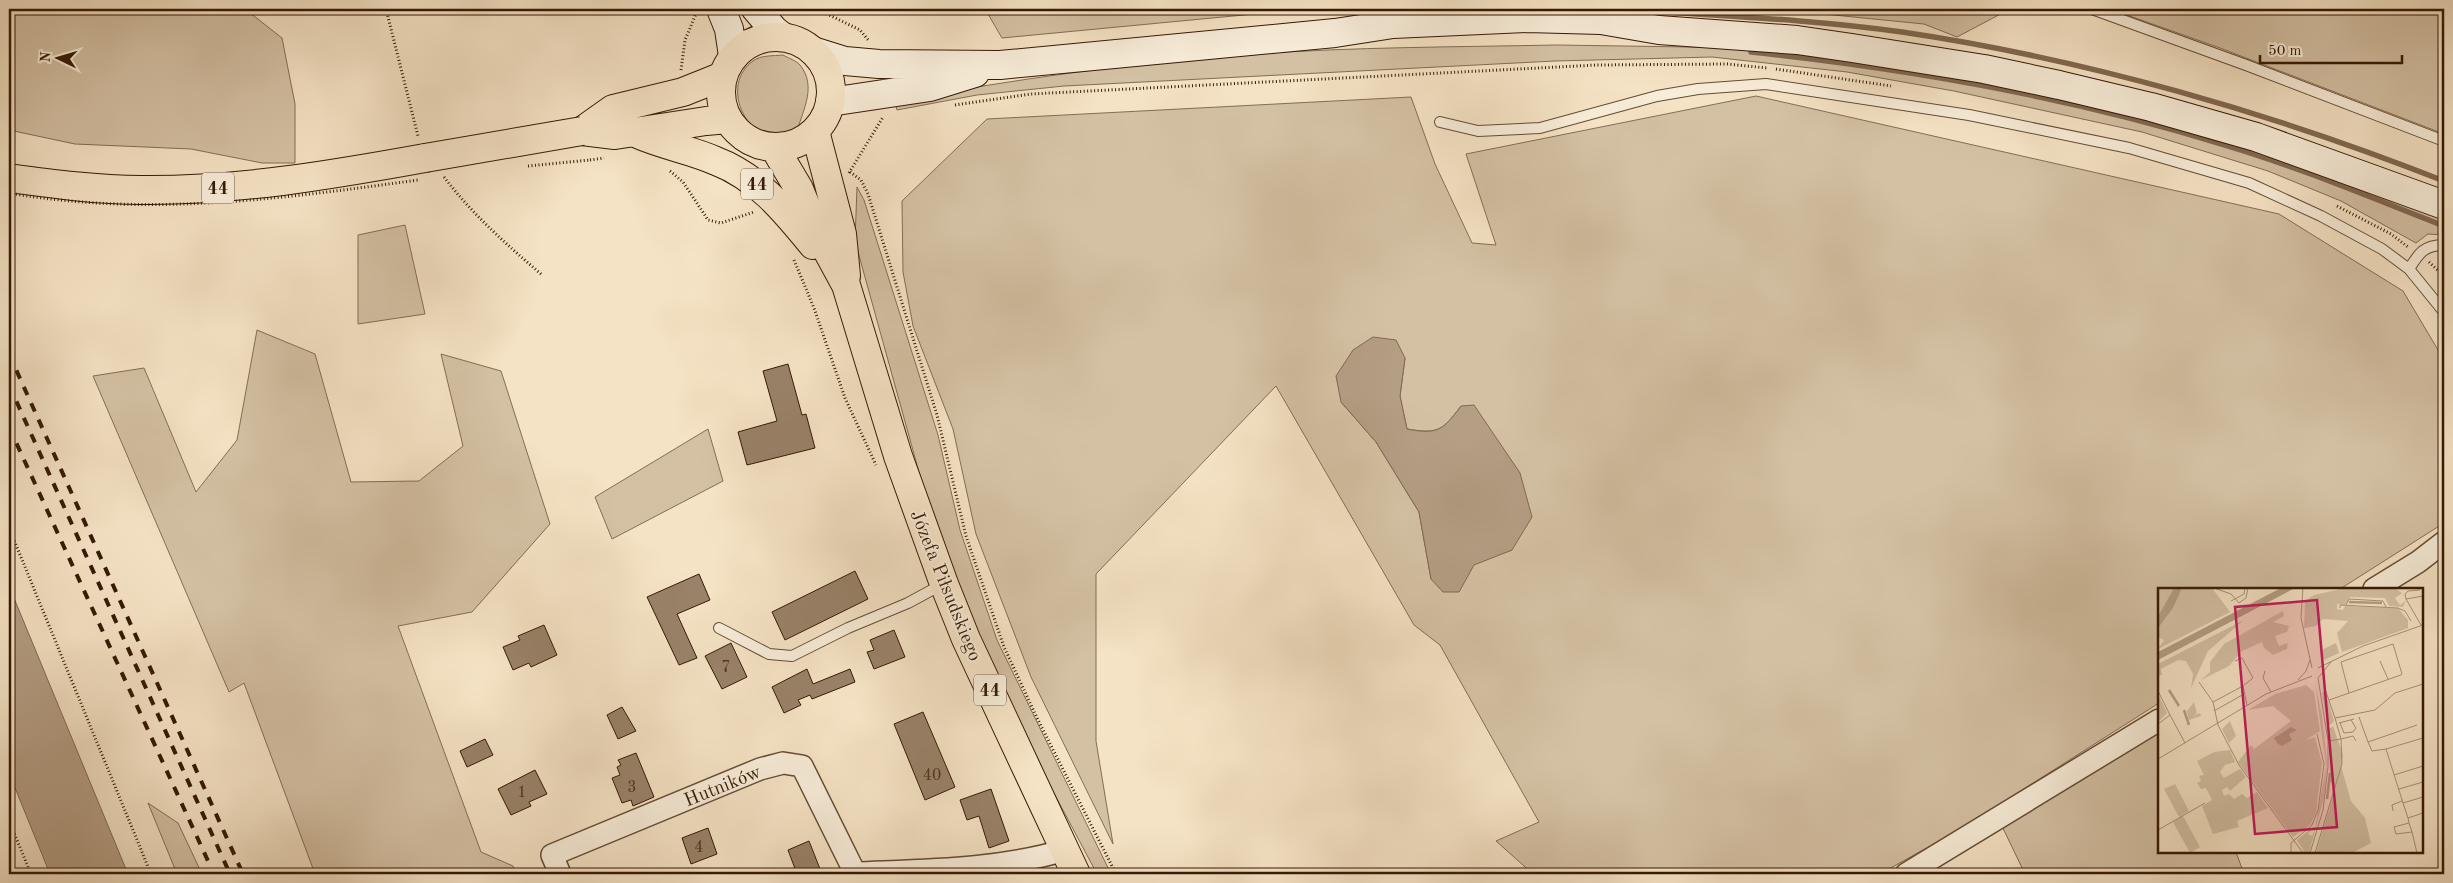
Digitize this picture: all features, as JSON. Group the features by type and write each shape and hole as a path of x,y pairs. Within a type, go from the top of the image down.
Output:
{"main road":[{"path":"721,9 729,29 728,66"},
{"path":"756,9 774,30 783,37"},
{"path":"813,51 845,61 879,64 1000,65 1335,33 1393,24 1527,13 1601,20 1659,30 1807,42 1931,60 2058,84 2151,107 2256,137 2444,205"},
{"path":"1335,33 1395,39 1595,36 1659,30"},
{"name":"44","path":"582,131 613,109 683,92 728,66 750,42 772,36 794,40 813,51 826,69 831,90 827,112 815,131 796,144 774,148 747,139 734,129 728,120 721,98 728,66"},
{"path":"830,102 930,87 1000,65"},
{"name":"44","path":"9,178 95,188 141,190 228,187 335,174 582,131 615,135 728,120"},
{"name":"Józefa Piłsudskiego","path":"815,131 842,234 846,285"},
{"name":"44","path":"633,132 718,161 755,183 786,212 846,285"},
{"name":"Józefa Piłsudskiego","path":"774,148 799,189 815,228 846,285 898,456 944,584 966,639 1070,862"}],"street":[{"path":"2376,588 2418,562 2444,542"},
{"path":"1906,874 2158,721"},
{"name":"Hutników","path":"560,874 552,855 760,769 783,763 802,766 855,874 947,872 1039,858 1070,862"}],"lane":[{"path":"2092,9 2246,65 2444,141"},
{"path":"1440,122 1478,131 1540,128 1657,96 1698,89 1766,84 1969,115 2129,148 2249,183 2321,216 2373,244 2408,269 2444,312"},
{"path":"2408,269 2418,255 2431,245 2444,245"},
{"path":"719,628 768,654 792,656 848,628 908,603 944,584"}],"path":[{"path":"681,73 685,40 698,9"},
{"path":"817,9 860,30 870,42"},
{"path":"946,106 1031,94 1597,65 1728,64 1796,71 1900,88"},
{"path":"844,174 850,172 883,117 882,110"},
{"path":"883,117 892,115"},
{"path":"520,167 606,158"},
{"path":"668,170 683,182 704,216 714,223 730,222 760,210"},
{"path":"850,172 861,180 868,194 937,415 966,536 1004,647 1038,720 1116,874"},
{"path":"443,177 453,176"},
{"path":"9,193 98,204 172,206 270,199 424,180"},
{"path":"2329,203 2356,214 2391,234 2444,276"},
{"path":"792,254 814,308 845,398 873,462 879,468"},
{"path":"9,528 151,874"},
{"path":"9,821 31,874"}],"shaded area":[{"path":"9,9 245,9 282,38 295,104 295,163 262,163 191,149 75,144 9,130"},
{"path":"985,9 1307,9 1002,38"},
{"path":"1773,9 2010,9 1957,37 1924,24"},
{"path":"2110,9 2444,9 2444,134 2220,48"},
{"path":"1557,45 1755,48 1874,64 2026,91 2119,110 2231,143 2444,220 2444,235 2428,234 2416,243 2341,201 2268,171 2142,132 1954,91 1847,72 1712,57 1555,61 1064,86 977,95 897,110 894,101 1073,73 1209,57 1330,50"},
{"path":"783,55 800,65 808,81 808,90 797,131 785,138 776,138 764,134 746,118 740,106 739,82 744,70 756,59"},
{"path":"1756,96 2279,214 2403,291 2444,360 2444,523 2342,588 2158,588 2158,704 1964,827 1880,874 1533,874 1496,841 1539,822 1440,645 1414,625 1276,386 1096,574 1096,741 1113,844 1031,677 976,534 953,429 913,326 903,272 902,201 987,119 1411,97 1435,164 1472,243 1496,245 1466,154","holes":["1405,358 1400,396 1407,429 1426,431 1439,429 1449,421 1461,406 1512,550 1431,579 1419,512 1376,442 1341,402"]},
{"path":"857,187 864,200 938,435 960,530 997,640 1111,874 1097,874 1047,780 977,638 932,519 855,241"},
{"path":"405,225 425,314 358,324 358,235"},
{"path":"257,330 315,354 351,482 419,481 463,446 441,354 501,371 550,524 472,612 398,626 481,852 513,866 518,874 315,874 244,683 229,692 93,376 144,368 196,492 237,440"},
{"path":"1373,337 1396,340 1405,358 1400,396 1407,429 1433,431 1439,429 1449,421 1461,406 1474,405 1520,473 1532,517 1512,550 1474,565 1459,592 1443,592 1431,579 1419,512 1376,442 1341,402 1336,376 1353,350"},
{"path":"708,429 723,481 612,539 595,497"},
{"path":"9,586 128,874 50,874 9,773"},
{"path":"2158,732 2158,853 2236,853 2244,874 2025,874 2000,822"},
{"path":"148,803 178,823 202,874 177,874"}],"building":[{"path":"788,364 802,415 806,414 815,448 747,465 738,432 777,421 763,371"},
{"path":"855,571 868,599 785,640 772,612"},
{"path":"699,574 710,600 677,614 697,658 679,665 647,597"},
{"path":"544,625 557,655 531,667 529,663 513,670 503,647 520,640 518,636"},
{"path":"894,630 905,657 874,669 867,652 874,650 870,640"},
{"path":"731,643 747,677 722,689 705,656"},
{"path":"807,669 813,684 850,669 855,682 812,699 810,695 798,700 801,705 784,713 772,687"},
{"path":"622,707 636,731 618,739 607,715"},
{"path":"923,712 955,787 925,800 894,724"},
{"path":"485,739 493,755 467,767 460,751"},
{"path":"636,753 654,797 633,806 631,800 622,803 612,778 620,775 617,767 621,765 618,760"},
{"path":"535,770 547,794 529,802 531,806 511,815 498,789"},
{"path":"991,789 1009,841 989,848 979,816 967,820 960,800"},
{"path":"708,828 717,854 691,864 682,838"},
{"path":"809,841 822,874 797,874 788,850"}],"waterway":[{"path":"1654,9 1665,12 1873,28 1971,43 2040,57 2109,73 2245,111 2379,156 2444,181"},
{"path":"1751,52 1931,76 2050,99 2108,113 2167,128 2280,163 2444,226"}],"railway":[{"path":"9,354 243,874"},
{"path":"9,385 230,874"},
{"path":"9,427 214,874"}]}
